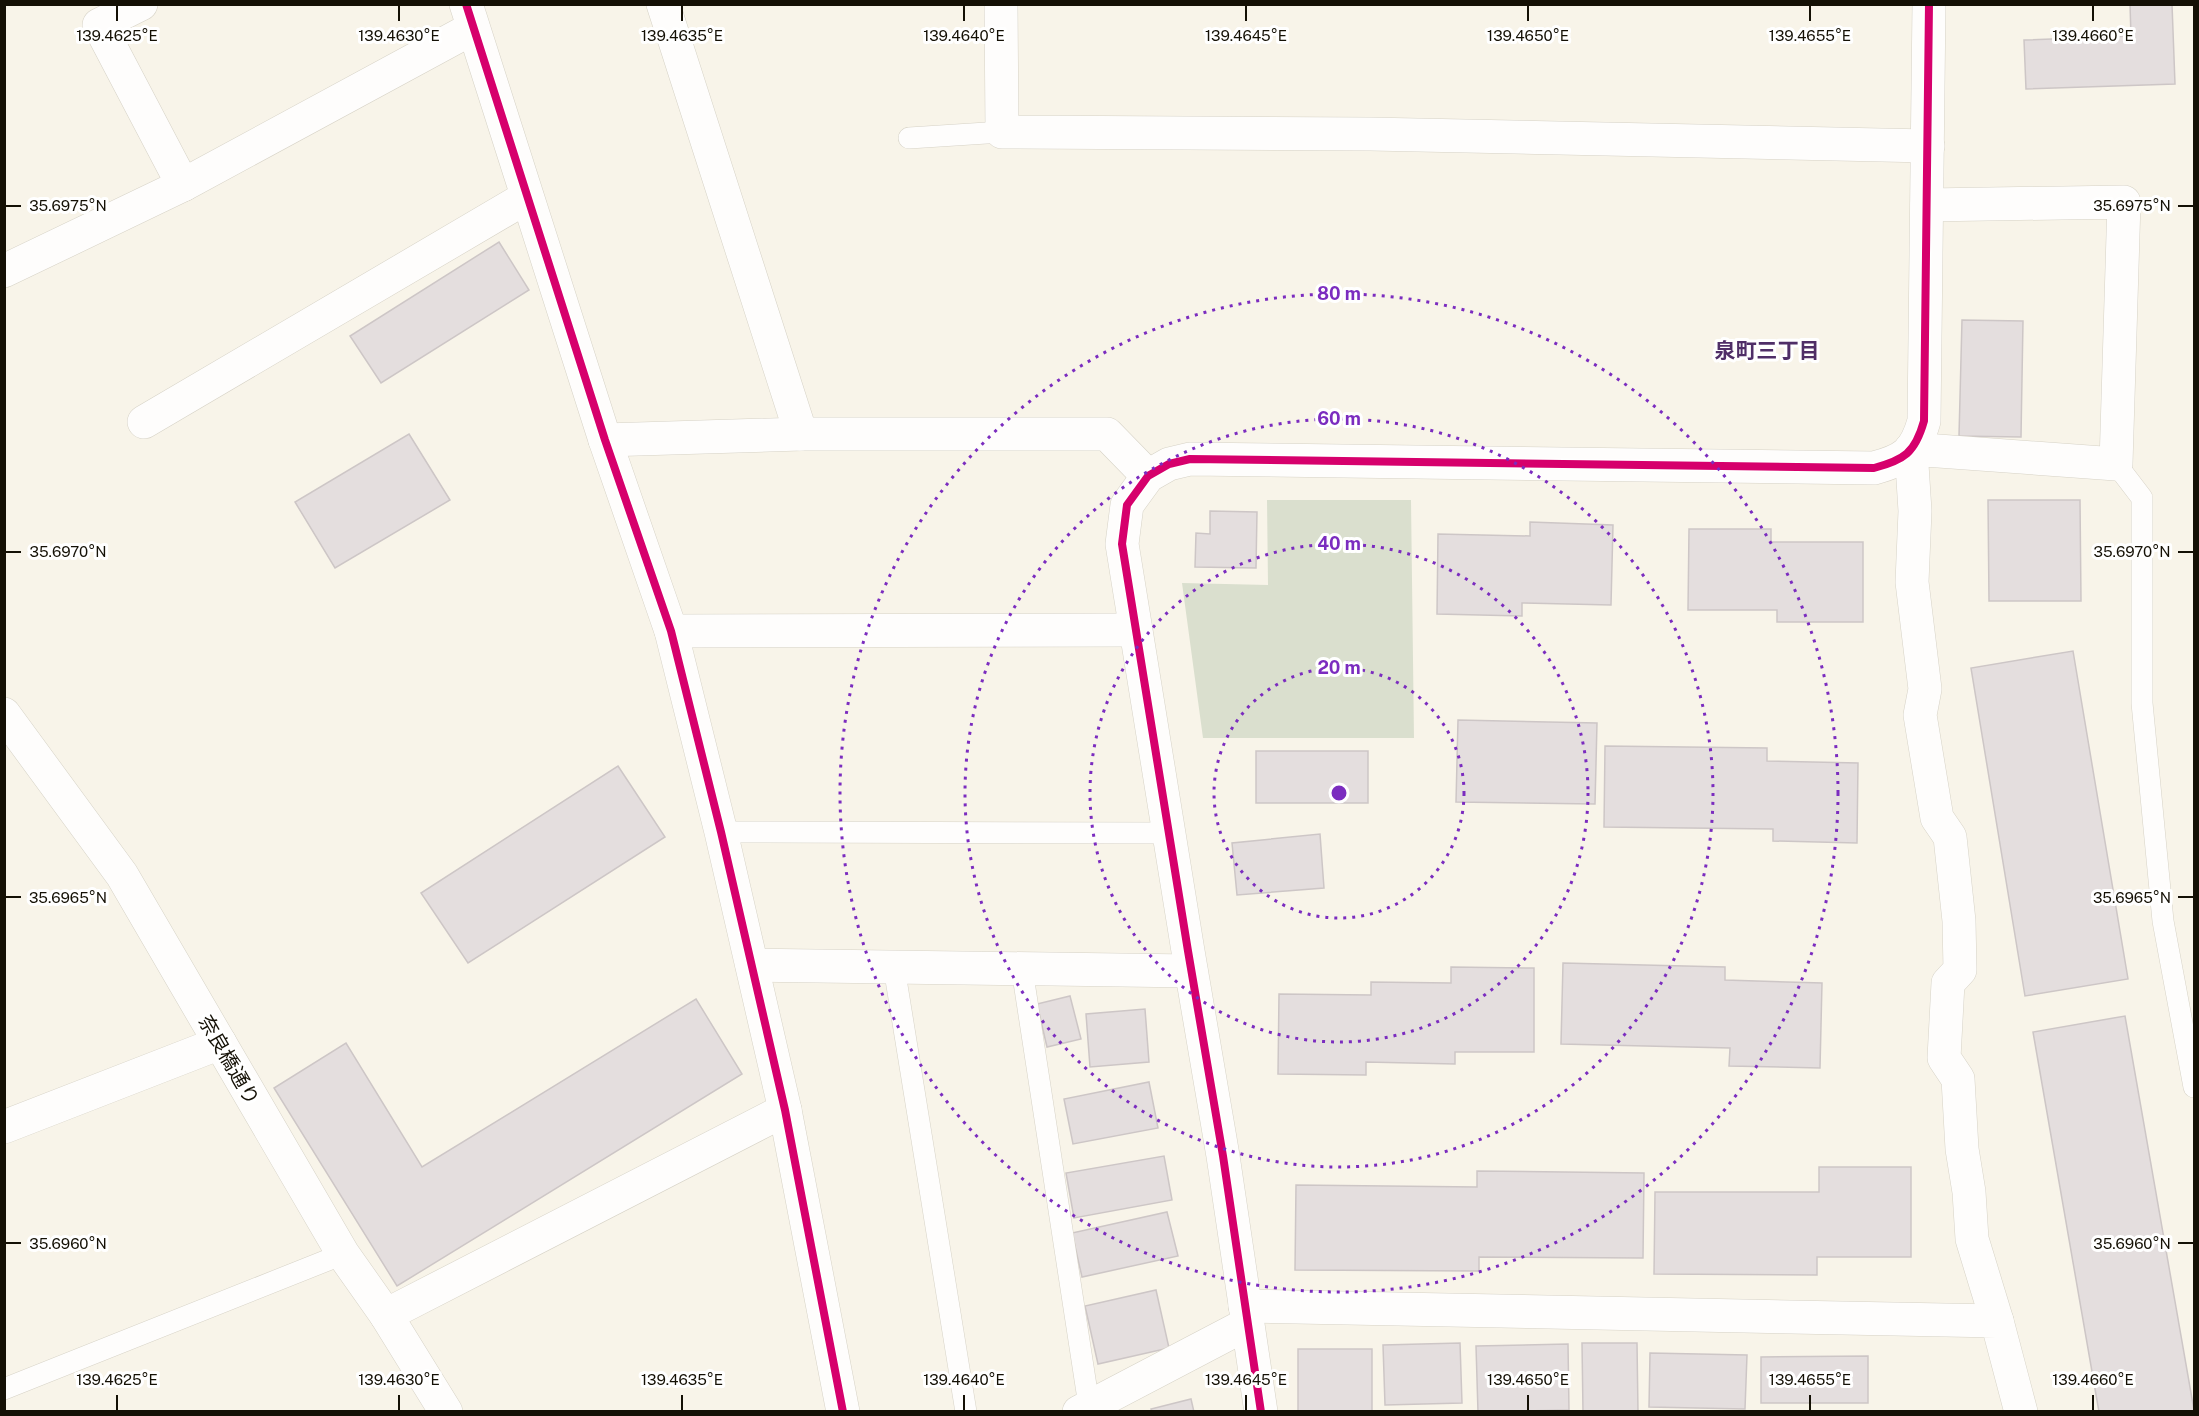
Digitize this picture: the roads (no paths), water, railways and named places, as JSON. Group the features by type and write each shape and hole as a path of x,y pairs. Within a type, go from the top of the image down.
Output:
{"street":[{"path":"663,4 801,434"},
{"path":"1001,4 1002,132 1382,134 1928,146"},
{"path":"1261,1412 1223,1156 1122,544 1127,505 1148,476 1169,464 1190,459 1874,468 1896,462 1918,441 1924,422 1929,4"},
{"path":"128,7 99,25 183,185"},
{"path":"4,271 183,185 470,16 605,440 671,631 721,832 785,1110 843,1412"},
{"path":"144,422 527,196"},
{"path":"1911,449 2116,464 2124,202 1927,205"},
{"path":"605,440 801,434 1107,434 1148,476"},
{"path":"1911,449 1915,511 1912,582 1925,688 1920,715 1937,818 1950,837 1959,921 1960,970 1948,983 1944,1058 1958,1079 1962,1149 1970,1192 1972,1239 2021,1412"},
{"path":"671,631 1135,630"},
{"name":"奈良橋通り","path":"4,714 122,875 343,1254 386,1315 446,1412"},
{"path":"752,965 1191,971"},
{"path":"4,1127 220,1043"},
{"path":"386,1315 785,1110"},
{"path":"1086,1410 1246,1315 1997,1321"}],"lane":[{"path":"909,138 1002,132"},
{"path":"2116,464 2142,498 2142,703 2163,921 2194,1087"},
{"path":"721,832 1169,833"},
{"path":"894,967 966,1412"},
{"path":"1022,969 1086,1410"},
{"path":"4,1389 17,1386 343,1254"}],"district":[{"name":"泉町三丁目","path":"1767,351"}]}
